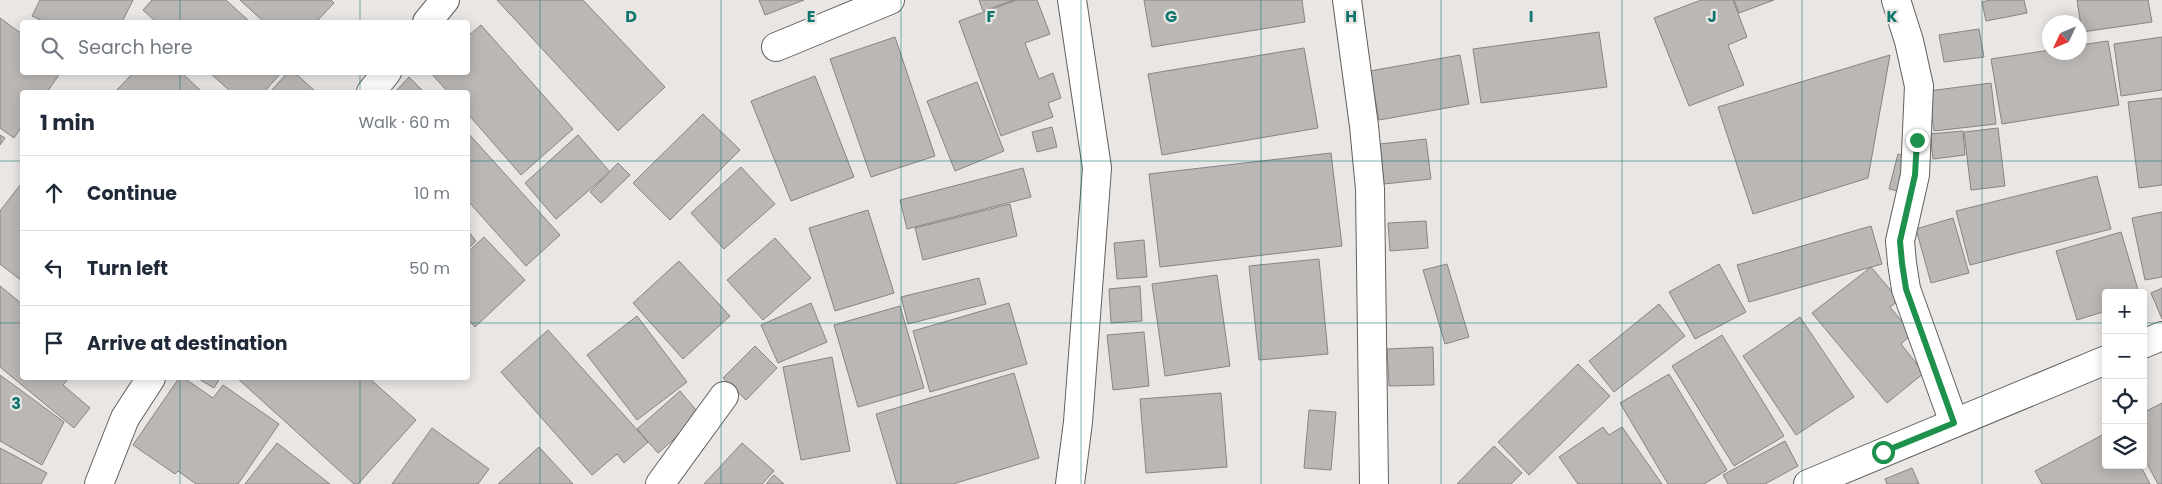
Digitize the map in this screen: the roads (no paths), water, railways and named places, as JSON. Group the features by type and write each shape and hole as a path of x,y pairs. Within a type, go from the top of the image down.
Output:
{"street":[{"path":"429,20 445,0"},
{"path":"776,47 890,0"},
{"path":"1070,484 1080,403 1097,168 1072,0"},
{"path":"1347,0 1364,126 1370,189 1374,484"},
{"path":"1896,0 1909,41 1919,86 1915,175 1900,241 1902,263 1906,289 1954,423"},
{"path":"373,90 385,75"},
{"path":"2147,342 2162,336"},
{"path":"1808,484 2102,362"},
{"path":"99,484 125,418 150,380"},
{"path":"660,484 724,396"}]}
